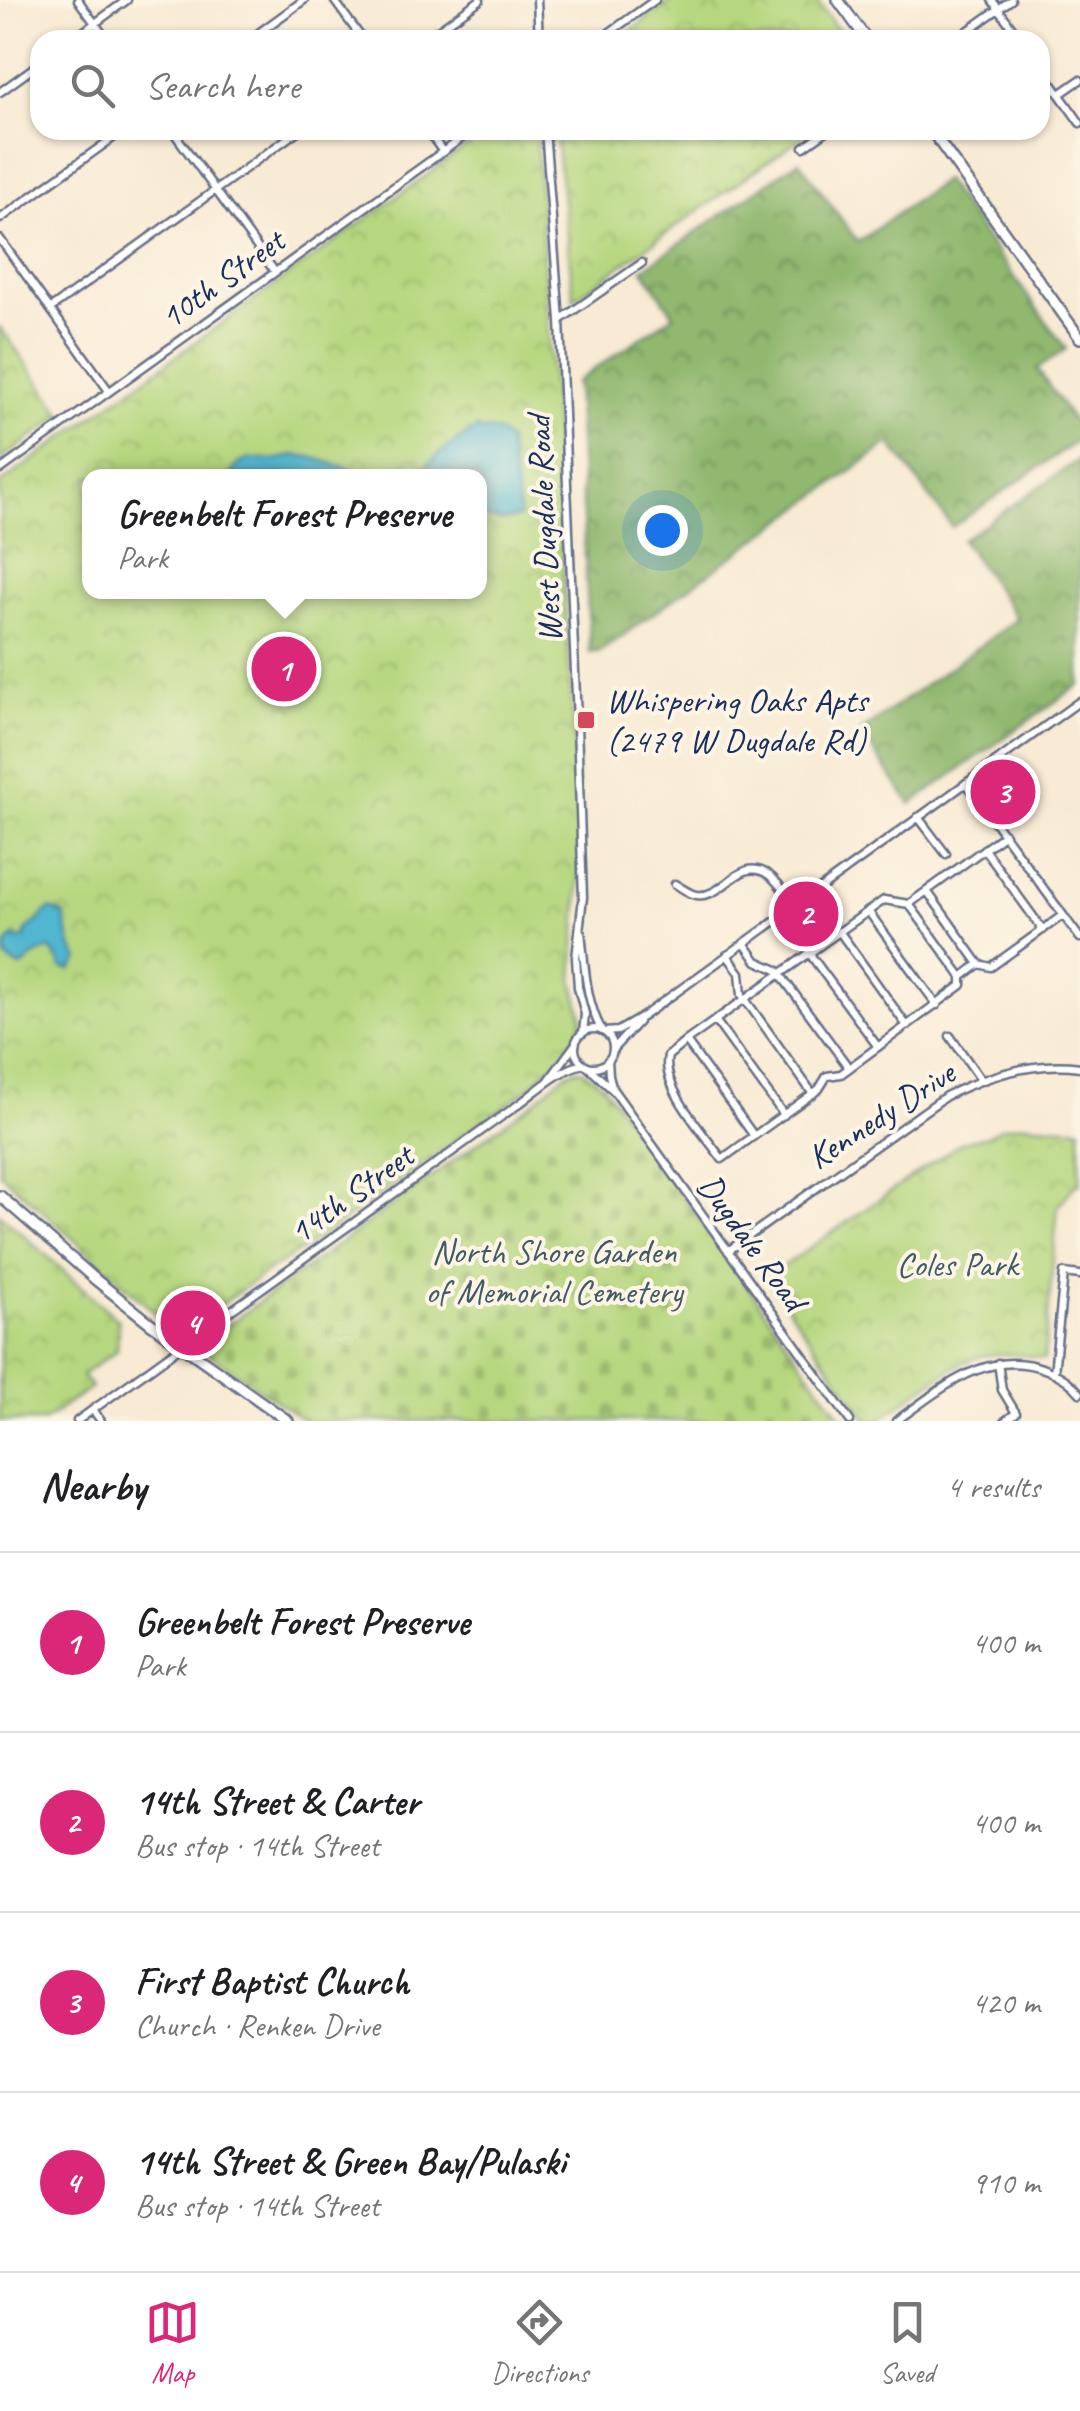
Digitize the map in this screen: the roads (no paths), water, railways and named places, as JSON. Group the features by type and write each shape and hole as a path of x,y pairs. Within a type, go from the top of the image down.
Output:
{"main road":[{"path":"838,0 860,30"},
{"path":"938,140 1080,338"},
{"path":"0,1196 96,1280 288,1421"}],"street":[{"path":"78,0 100,30"},
{"path":"86,30 128,0"},
{"path":"263,30 304,0"},
{"path":"334,0 356,30"},
{"path":"438,30 480,0"},
{"path":"537,0 538,30"},
{"path":"613,30 654,0"},
{"path":"992,0 1014,30"},
{"path":"969,30 1011,0"},
{"path":"0,92 30,70"},
{"path":"1050,80 1080,123"},
{"path":"1060,94 1080,80"},
{"path":"0,219 110,140"},
{"path":"179,140 275,272"},
{"path":"50,309 285,140"},
{"path":"434,140 443,152"},
{"name":"10th Street","path":"0,470 459,140"},
{"name":"West Dugdale Road","path":"545,140 560,320 577,715 583,897 580,926"},
{"path":"804,147 814,140"},
{"path":"0,239 109,391"},
{"path":"560,320 642,263"},
{"path":"583,1032 618,1031 642,1017 1080,701"},
{"path":"966,783 1080,938"},
{"path":"918,817 946,854"},
{"path":"909,904 1004,834"},
{"path":"984,849 1042,930"},
{"path":"676,884 690,893 705,894 745,870 760,870 776,881 796,906"},
{"path":"926,891 979,964 991,968 1063,915"},
{"path":"962,977 909,904 884,900 686,1041 668,1056 668,1076 676,1094 722,1159 821,1087 827,1076 841,1074 959,988 962,977 979,964"},
{"path":"868,911 937,1004"},
{"path":"580,926 588,992 595,1018 610,1039 612,1049"},
{"path":"580,926 576,958 586,1019 575,1045 576,1056 614,1092"},
{"path":"840,931 907,1026"},
{"path":"744,943 758,961 780,974 849,1068"},
{"path":"809,953 878,1047"},
{"path":"727,955 740,973 745,1000 812,1094"},
{"path":"614,1092 608,1075 612,1049 642,1017"},
{"path":"716,1020 784,1114"},
{"path":"950,1036 981,1080"},
{"path":"686,1041 754,1136"},
{"name":"14th Street","path":"548,1081 575,1045"},
{"path":"585,1065 598,1066 608,1060"},
{"name":"14th Street","path":"77,1421 548,1081 570,1068 585,1065"},
{"name":"Kennedy Drive","path":"728,1251 946,1096 981,1080 1045,1066 1080,1068"},
{"name":"Dugdale Road","path":"614,1092 850,1421"},
{"path":"1054,1373 1064,1273 1080,1274"},
{"path":"998,1363 1002,1390 1016,1413 1005,1421"},
{"path":"900,1420 974,1370 998,1363 1035,1365 1054,1373 1080,1393"},
{"path":"92,1410 101,1421"}],"water":[{"path":"477,428 496,432 508,441 520,517 503,521 487,518 487,469 424,469"},
{"path":"294,455 311,457 350,469 235,469 250,459 275,460"},
{"path":"50,909 64,914 71,946 79,959 71,970 62,968 49,949 22,967 10,961 6,949 11,940 16,935 17,940 26,937 25,932"}],"place":[{"name":"Greenbelt Forest Preserve","path":"284,669"},
{"name":"Whispering Oaks Apts (2479 W Dugdale Rd)","path":"586,720"},
{"name":"First Baptist Church","path":"1003,792"},
{"name":"14th Street & Carter","path":"806,914"},
{"name":"14th Street & Green Bay/Pulaski","path":"193,1323"}],"park label":[{"name":"Coles Park","path":"957,1264"},
{"name":"North Shore Garden of Memorial Cemetery","path":"554,1271"}]}
